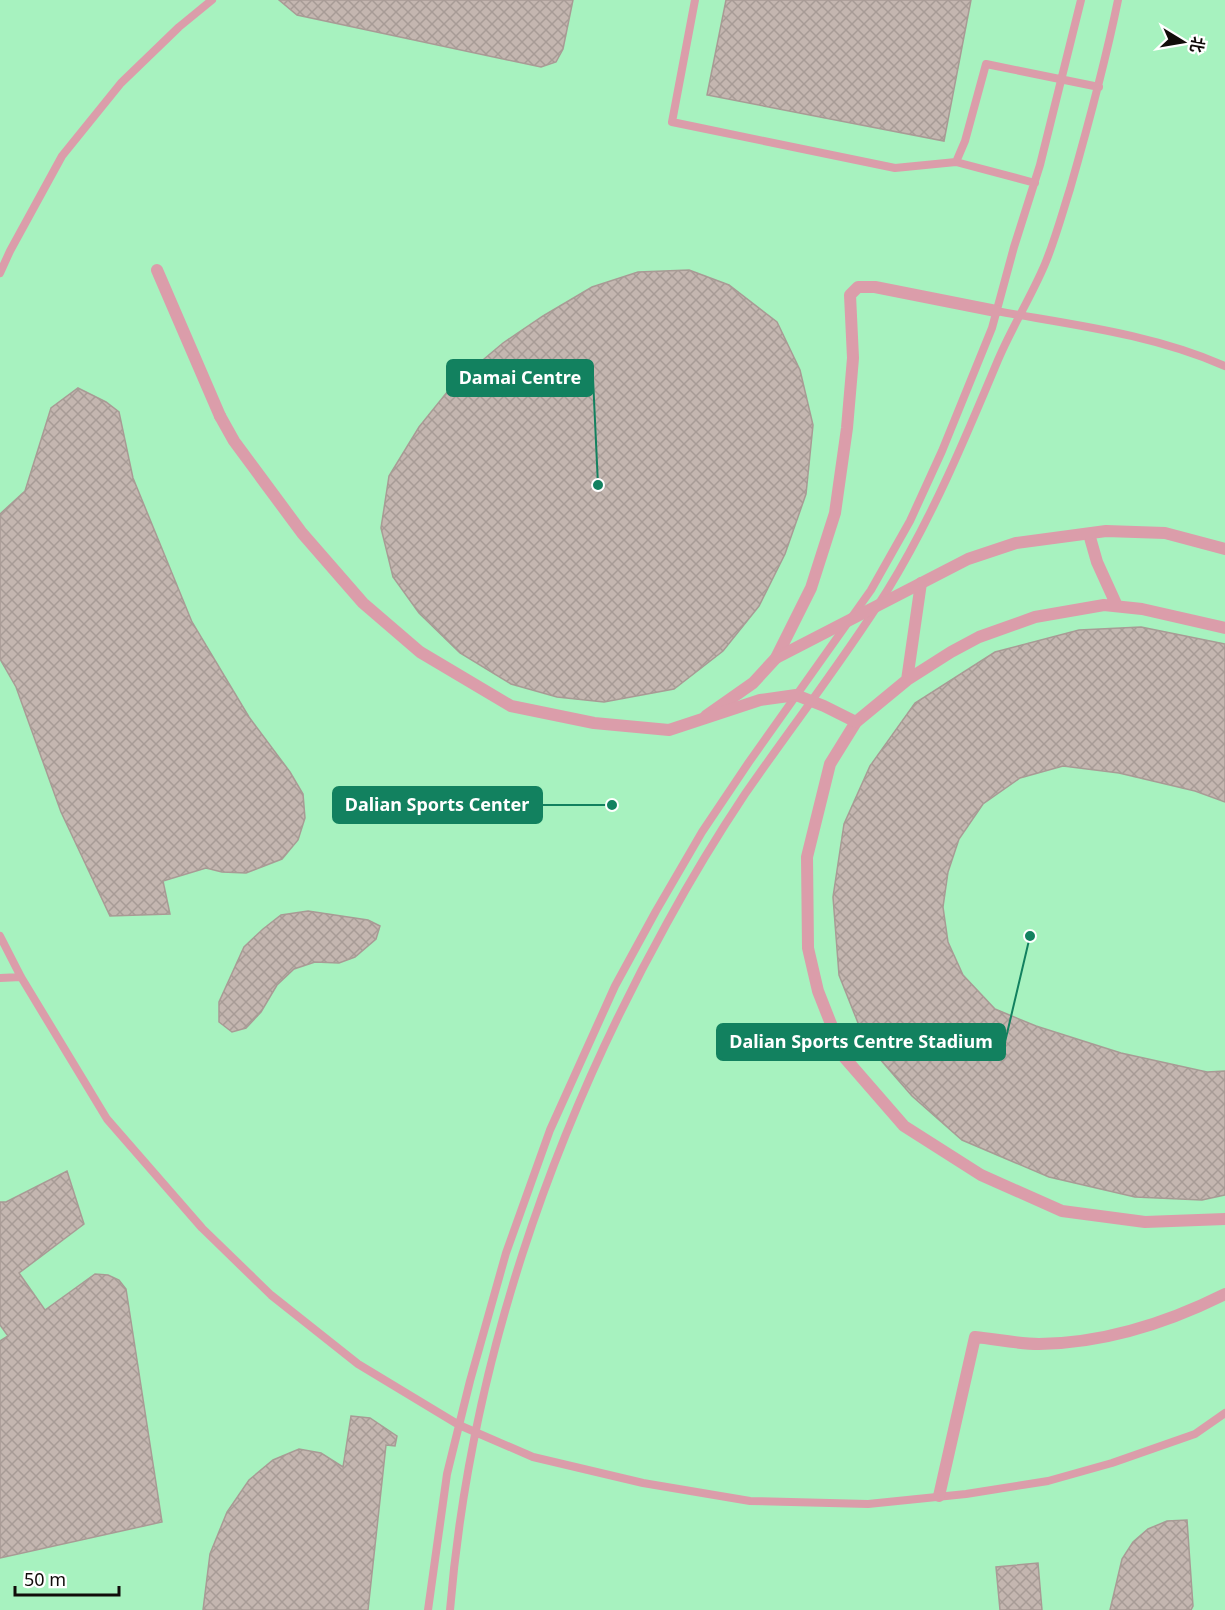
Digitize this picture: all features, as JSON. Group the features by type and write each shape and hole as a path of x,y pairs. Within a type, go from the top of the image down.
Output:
{"street":[{"path":"157,270 220,416 234,441 310,542 363,603 420,652 511,706 594,723 669,730 760,700 796,695 824,706 856,723"},
{"path":"706,717 753,683 776,658 810,588 835,513 848,428 853,358 850,295 858,287 885,289 996,311"},
{"path":"776,658 968,560 1016,543 1106,531 1165,533 1225,549"},
{"path":"1089,534 1116,606"},
{"path":"907,680 921,583"},
{"path":"1225,628 1142,609 1104,604 1035,616 979,637 951,652 907,680 856,723 830,764 807,857 808,948 818,992 844,1057 904,1126 981,1175 1062,1211 1144,1222 1225,1219"},
{"path":"939,1496 975,1337 1038,1344 1083,1340 1149,1327 1225,1294"}],"lane":[{"path":"0,273 62,156 121,83 179,27 212,0"},
{"path":"695,0 672,123 895,168 956,162 1035,183"},
{"path":"428,1610 447,1474 484,1324 550,1130 615,986 702,832 871,590 910,521 985,347 1035,183 1063,80 1081,0"},
{"path":"450,1610 458,1540 484,1388 500,1328 538,1208 563,1139 629,993 707,852 849,649 922,530 1048,254 1099,87 1118,0"},
{"path":"956,162 965,141 986,64 1099,87"},
{"path":"996,311 1133,336 1190,351 1225,366"},
{"path":"1,942 107,1119 202,1228 271,1295 358,1364 459,1425 533,1457 643,1483 750,1501 868,1504 1048,1481 1112,1463 1195,1434 1225,1413"},
{"path":"0,978 21,977"}],"green space":[{"path":"0,0 1225,0 1225,1610 0,1610"}],"building":[{"path":"279,0 573,0 563,49 556,62 541,67 297,15"},
{"path":"726,0 971,0 944,141 707,95"},
{"path":"689,270 729,285 777,322 800,370 813,425 806,494 785,554 759,606 723,651 674,689 604,702 557,697 511,684 460,653 419,613 393,577 381,528 389,476 419,427 452,386 503,343 592,287 638,272"},
{"path":"78,388 106,402 119,412 133,478 192,622 249,717 290,772 303,794 305,818 298,840 282,859 246,873 222,872 206,868 163,881 170,914 110,916 61,812 16,687 0,659 0,514 25,491 51,408"},
{"path":"1141,627 1225,644 1225,802 1195,791 1119,773 1063,766 1020,778 983,804 959,839 948,872 943,907 948,942 963,975 995,1009 1036,1026 1121,1053 1207,1072 1225,1071 1225,1195 1202,1200 1135,1197 1049,1177 962,1140 912,1096 866,1043 839,975 833,897 844,824 870,766 915,703 995,652 1079,630"},
{"path":"308,911 368,920 380,926 376,939 355,957 339,963 315,962 294,969 277,985 261,1012 246,1028 232,1032 219,1022 219,1002 244,947 281,915"},
{"path":"67,1171 84,1224 19,1273 45,1310 95,1274 108,1275 119,1280 126,1289 162,1522 0,1558 0,1341 8,1336 0,1325 0,1202 6,1202"},
{"path":"351,1416 370,1418 397,1436 395,1446 386,1445 368,1610 203,1610 210,1554 227,1512 249,1480 273,1460 299,1449 321,1453 343,1467"},
{"path":"1187,1520 1193,1606 1191,1610 1110,1610 1122,1559 1133,1542 1148,1529 1167,1521"},
{"path":"1038,1563 1042,1610 1000,1610 996,1567"}],"place":[{"name":"Damai Centre","path":"598,485"},
{"name":"Dalian Sports Center","path":"612,805"},
{"name":"Dalian Sports Centre Stadium","path":"1030,936"}]}
